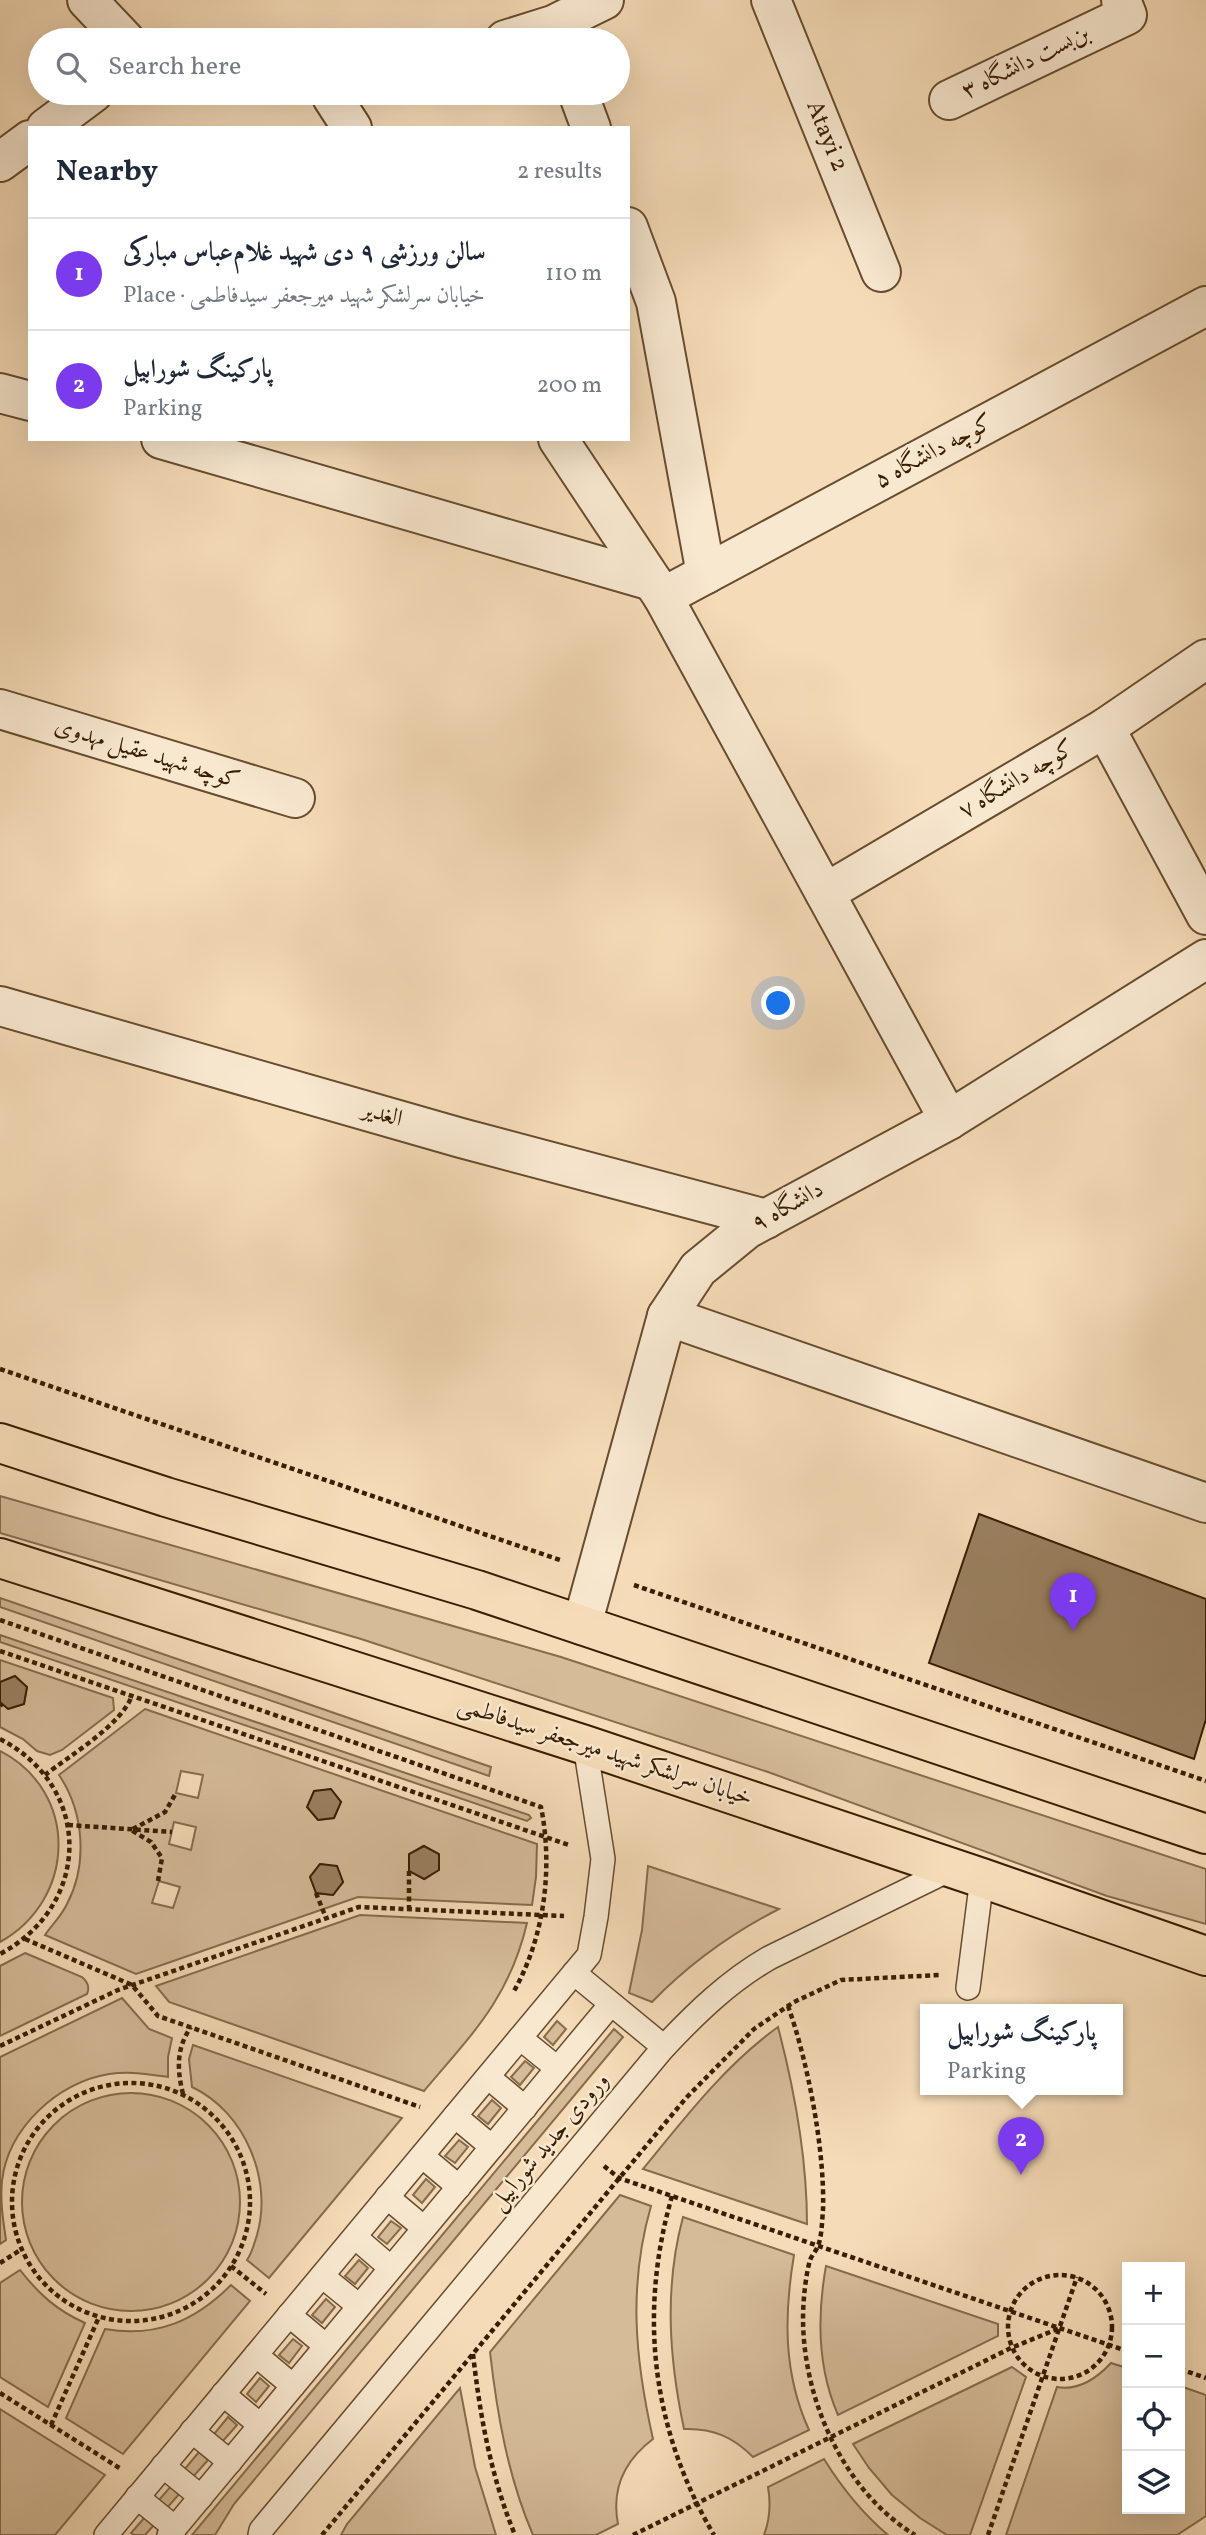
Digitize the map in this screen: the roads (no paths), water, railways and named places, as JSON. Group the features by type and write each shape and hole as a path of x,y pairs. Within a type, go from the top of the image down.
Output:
{"main road":[{"path":"0,1443 166,1497 477,1590 1206,1834"},
{"name":"خیابان سرلشکر شهید میرجعفر سیدفاطمی","path":"0,1558 585,1745 1206,1956"}],"street":[{"path":"87,0 114,28"},
{"path":"562,28 604,0"},
{"name":"Atayi 2","path":"771,0 881,272"},
{"name":"بن‌بست دانشگاه ۳","path":"949,100 1127,15 1121,0"},
{"path":"49,126 77,105"},
{"path":"582,105 590,126"},
{"path":"0,162 28,141"},
{"path":"630,239 642,308 706,574"},
{"name":"کوچه دانشگاه ۵","path":"657,589 706,574 1206,306"},
{"path":"0,393 28,400"},
{"path":"168,441 657,589"},
{"path":"559,441 657,589 949,1120"},
{"name":"کوچه دانشگاه ۷","path":"825,893 1105,728 1206,660"},
{"name":"کوچه شهید عقیل مهدوی","path":"0,709 295,798"},
{"path":"1105,728 1206,915"},
{"name":"دانشگاه ۹","path":"582,1625 667,1316 698,1269 747,1229 949,1120 1206,959"},
{"name":"الغدیر","path":"0,1006 461,1138 766,1219"},
{"path":"667,1316 1206,1503"}],"lane":[{"path":"111,2533 142,2491 589,1955 597,1917 603,1859 585,1745"},
{"path":"967,1873 969,1980"},
{"name":"ورودی جدید شورابیل","path":"260,2535 261,2530 580,2147 664,2047 701,2008 745,1972 769,1958 967,1873"},
{"path":"574,1973 664,2047"},
{"path":"142,2491 172,2532 611,2004"},
{"path":"520,2038 557,2068"},
{"path":"488,2077 525,2108"},
{"path":"455,2116 492,2147"},
{"path":"422,2156 459,2187"},
{"path":"387,2197 424,2228"},
{"path":"355,2237 391,2268"},
{"path":"322,2276 359,2306"},
{"path":"289,2315 326,2346"},
{"path":"256,2355 293,2385"},
{"path":"223,2394 260,2425"},
{"path":"192,2431 230,2462"},
{"path":"163,2466 201,2497"}],"place":[{"name":"سالن ورزشی ۹ دی شهید غلام‌عباس مبارکی","path":"1073,1631"},
{"name":"پارکینگ شورابیل","path":"1021,2175"}]}
